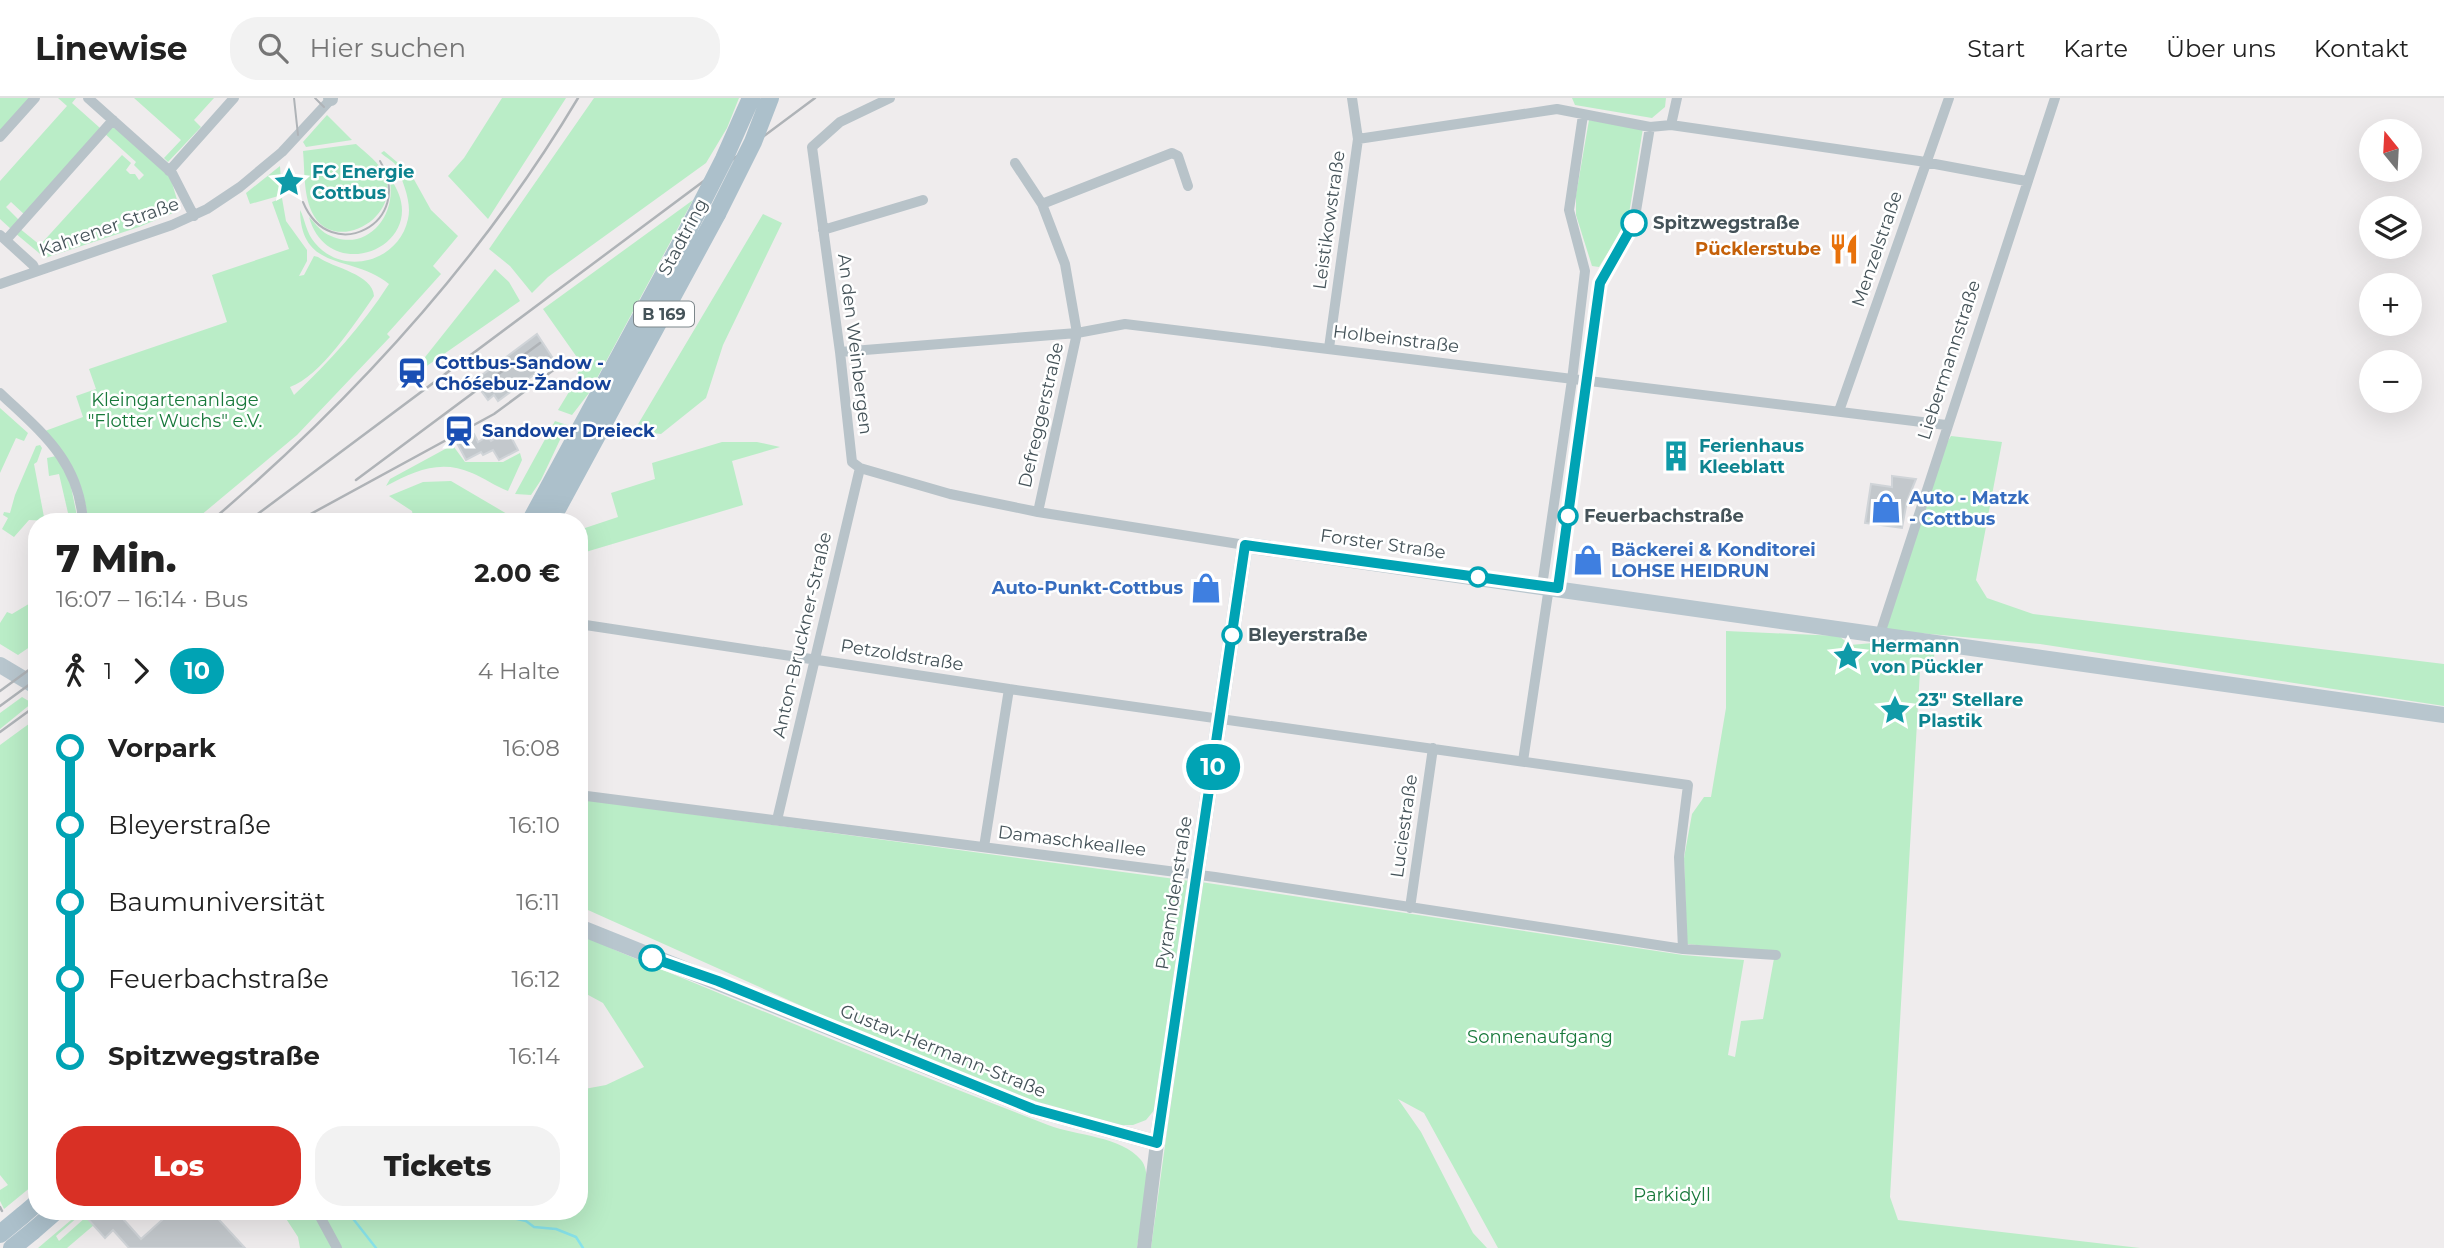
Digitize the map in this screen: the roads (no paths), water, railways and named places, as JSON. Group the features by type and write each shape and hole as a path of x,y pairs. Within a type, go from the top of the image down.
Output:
{"main road":[{"name":"Stadtring","path":"535,513 689,228 751,98"},
{"name":"Stadtring","path":"555,513 718,214 763,119 770,98"},
{"name":"Forster Straße","path":"1245,545 2444,715"},
{"name":"Pyramidenstraße","path":"1157,1143 1245,545"},
{"path":"0,665 28,682"},
{"name":"Gustav-Hermann-Straße","path":"588,920 681,961 718,981"},
{"name":"Gustav-Hermann-Straße","path":"588,931 1033,1109 1157,1143"},
{"path":"0,1234 28,1211"},
{"path":"12,1248 46,1220"}],"street":[{"path":"0,137 35,98"},
{"name":"Kahrener Straße","path":"88,98 169,171 194,216"},
{"path":"169,171 234,98"},
{"name":"Kahrener Straße","path":"0,284 194,216 258,173 282,152 331,98"},
{"name":"An den Weinbergen","path":"856,465 812,147 840,122 890,98"},
{"name":"Leistikowstraße","path":"1329,348 1358,139 1352,98"},
{"path":"1671,125 1677,98"},
{"name":"Menzelstraße","path":"1839,411 1948,98"},
{"name":"Liebermannstraße","path":"1880,634 1946,425 2055,98"},
{"path":"1358,139 1558,103 1583,115 1650,127 1671,125 1926,162 2026,181"},
{"path":"1550,587 1585,271 1574,238 1569,210 1583,115"},
{"name":"Kahrener Straße","path":"36,271 3,237 113,120"},
{"path":"1523,761 1600,283 1634,223 1650,127"},
{"path":"1042,204 1172,153 1178,156 1188,186"},
{"name":"Defreggerstraße","path":"1015,163 1042,204 1065,264 1077,332 1038,512"},
{"path":"823,230 923,200"},
{"name":"Holbeinstraße","path":"840,352 1077,332 1125,324 1946,425"},
{"path":"0,393 64,457 75,479 81,513"},
{"name":"Forster Straße","path":"856,465 950,494 1038,512 1245,545"},
{"name":"Anton-Bruckner-Straße","path":"777,820 856,465"},
{"name":"Petzoldstraße","path":"588,625 1221,718"},
{"path":"984,847 1009,689"},
{"path":"1221,718 1688,785 1679,857 1683,949"},
{"name":"Luciestraße","path":"1410,908 1433,748"},
{"name":"Damaschkeallee","path":"588,796 1197,875 1683,949 1776,956"},
{"name":"Pyramidenstraße","path":"1144,1248 1157,1143"},
{"path":"322,1220 337,1248"}],"waterway":[{"path":"354,1220 376,1248"},
{"path":"521,1220 534,1227 556,1229 576,1237 583,1248"}],"tram line":[{"path":"294,98 298,135"},
{"path":"315,98 324,107"},
{"path":"303,202 316,222 332,232 349,234 366,229 379,218 387,202 388,183 380,161"}],"railway":[{"path":"220,513 314,427 411,325 500,215 578,98"},
{"path":"259,513 815,98"},
{"path":"356,480 540,343"},
{"path":"312,513 494,414 559,366"},
{"path":"0,691 28,671"},
{"path":"0,706 28,686"},
{"path":"0,732 28,712"},
{"path":"0,1207 2,1211"}],"place":[{"name":"FC Energie Cottbus","path":"289,182"},
{"name":"Spitzwegstraße","path":"1634,223"},
{"name":"Pücklerstube","path":"1844,249"},
{"name":"Cottbus-Sandow - Chóśebuz-Žandow","path":"412,373"},
{"name":"Sandower Dreieck","path":"459,431"},
{"name":"Ferienhaus Kleeblatt","path":"1676,456"},
{"name":"Auto - Matzk - Cottbus","path":"1886,508"},
{"name":"Feuerbachstraße","path":"1568,516"},
{"name":"Bäckerei & Konditorei LOHSE HEIDRUN","path":"1588,560"},
{"name":"Auto-Punkt-Cottbus","path":"1206,588"},
{"name":"Bleyerstraße","path":"1232,635"},
{"name":"Hermann von Pückler","path":"1848,656"},
{"name":"23\" Stellare Plastik","path":"1895,710"}],"park label":[{"name":"Kleingartenanlage \"Flotter Wuchs\" e.V.","path":"175,410"},
{"name":"Sonnenaufgang","path":"1540,1037"},
{"name":"Parkidyll","path":"1672,1195"}]}
